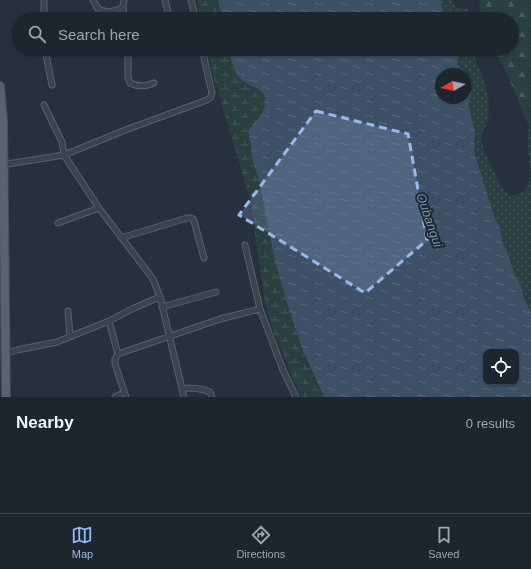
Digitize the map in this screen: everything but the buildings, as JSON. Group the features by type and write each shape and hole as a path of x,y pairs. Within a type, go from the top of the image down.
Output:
{"main road":[{"path":"0,86 3,120 3,355 6,397"}],"street":[{"path":"44,0 44,12"},
{"path":"93,0 98,9 103,11 113,11 123,7"},
{"path":"124,0 124,12"},
{"path":"165,0 168,12"},
{"path":"191,0 194,12"},
{"path":"46,56 52,85"},
{"path":"128,56 128,76 130,83 136,86 148,86 154,83"},
{"path":"2,165 64,154 207,100 211,97 212,93 204,56"},
{"path":"44,105 62,142 64,154 99,208 150,275 160,297 184,397"},
{"path":"58,223 99,208"},
{"path":"121,238 187,218 192,218 204,258"},
{"path":"245,245 260,309 283,370 296,397"},
{"path":"162,307 216,292"},
{"path":"3,355 17,350 57,342 109,321 160,297"},
{"path":"115,397 125,395 115,359 118,354 220,319 260,309"},
{"path":"68,310 70,336"},
{"path":"109,321 118,354"},
{"path":"182,388 194,388 210,392 212,397"}],"highlighted area":[{"path":"316,111 408,134 427,240 365,293 239,215"}],"green space":[{"path":"197,0 218,0 221,12 200,12"},
{"path":"441,0 453,0 455,7 468,9 468,12 442,12"},
{"path":"479,0 531,0 531,131 506,71 497,56 519,56 519,12 481,12"},
{"path":"209,56 231,56 241,79 261,91 264,95 265,102 262,114 249,128 248,135 252,158 260,184 275,262 288,306 307,362 324,397 301,397 274,333 265,302 250,199 213,75"},
{"path":"459,56 474,56 485,83 489,102 489,111 487,122 482,133 481,142 504,191 513,195 523,192 526,190 531,176 531,312 523,297 521,286 515,276 507,251 502,241 500,228 495,219 474,151 475,132 468,104 471,104 471,68 461,68 457,64"},
{"path":"528,127 531,131 531,176 528,149"}],"water":[{"path":"218,0 441,0 442,12 221,12"},
{"name":"Oubangui","path":"231,56 459,56 457,64 461,68 435,68 435,104 468,104 475,132 474,151 495,219 500,228 502,241 507,251 515,276 521,286 523,297 531,312 531,397 324,397 303,351 288,306 275,262 260,184 252,158 248,131 262,113 265,97 263,93 240,78 234,68"}]}
